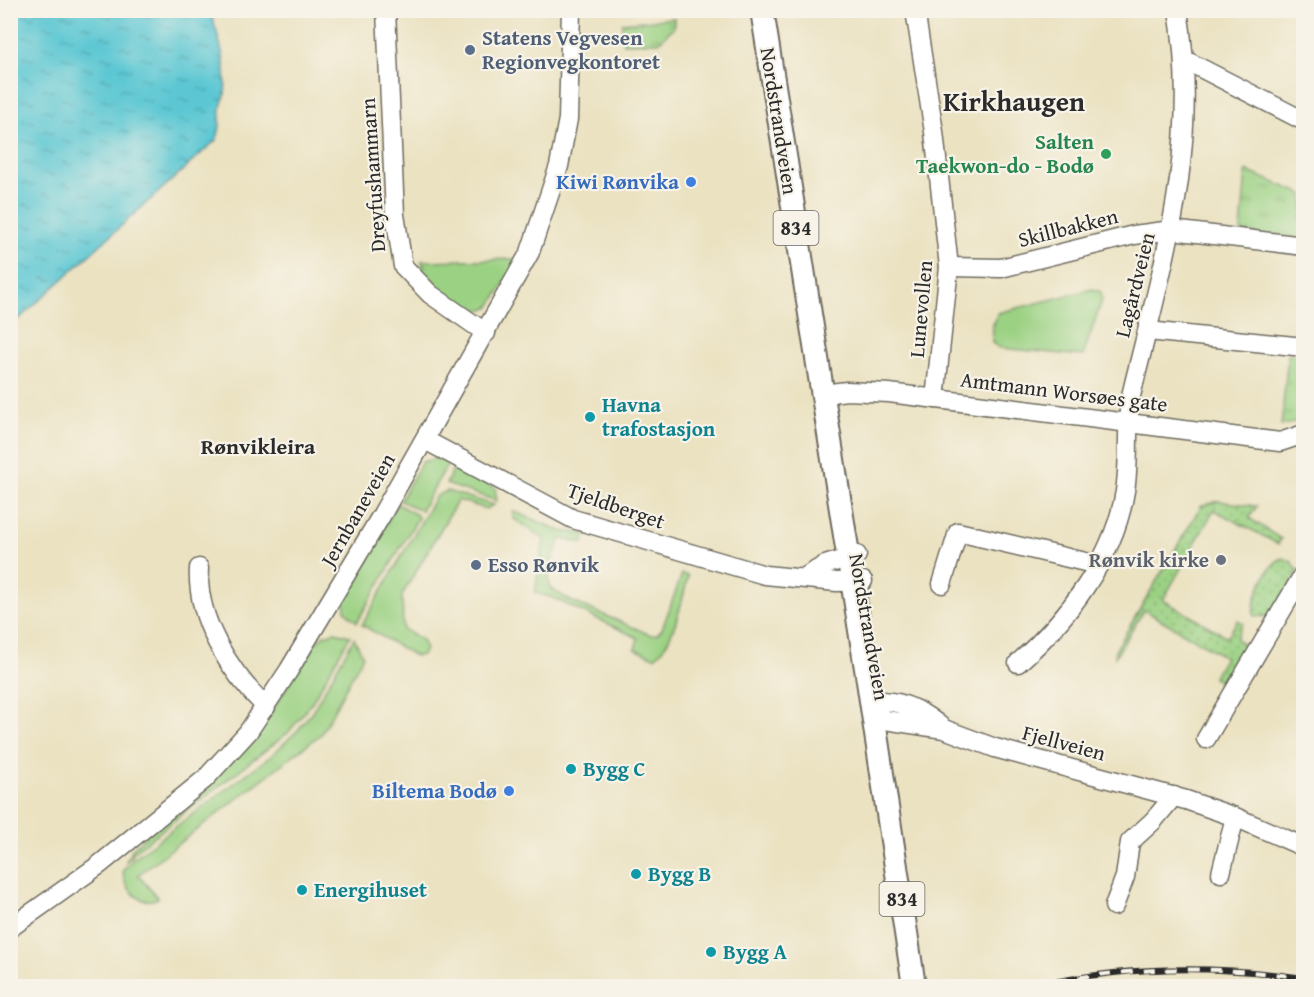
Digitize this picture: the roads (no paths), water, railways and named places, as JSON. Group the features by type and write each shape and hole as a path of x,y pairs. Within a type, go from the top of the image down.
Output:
{"main road":[{"name":"Nordstrandveien","path":"762,11 830,446 880,711 890,812 914,987"}],"street":[{"name":"Dreyfushammarn","path":"386,10 395,214 403,266 430,294 486,333"},
{"name":"Jernbaneveien","path":"10,928 99,865 205,779 266,707 425,440 530,252 559,166 568,120 572,10"},
{"path":"762,11 770,10"},
{"name":"Lunevollen","path":"915,10 934,132 950,267 935,399"},
{"name":"Lagårdveien","path":"1018,663 1060,620 1098,564 1116,526 1125,493 1127,422 1173,230 1182,171 1185,128 1185,60 1178,10"},
{"path":"1185,60 1304,121"},
{"name":"Skillbakken","path":"950,267 1000,268 1134,235 1173,230 1304,246"},
{"path":"1148,331 1304,347"},
{"name":"Amtmann Worsøes gate","path":"822,394 847,391 935,399 1280,441 1302,438"},
{"name":"Tjeldberget","path":"425,440 573,519 765,575 857,582"},
{"path":"942,584 958,532 1098,564"},
{"name":"Tjeldberget","path":"805,577 852,556"},
{"path":"199,568 198,586 212,630 234,673 249,692 266,707"},
{"path":"1206,739 1303,573"},
{"name":"Fjellveien","path":"880,711 944,729 994,748 1174,796 1235,817 1304,847"},
{"path":"1114,906 1125,877 1130,842 1174,796"},
{"path":"1221,873 1235,817"}],"water":[{"path":"11,10 210,11 222,52 226,84 221,107 220,128 216,140 11,326"}],"railway":[{"path":"1035,986 1101,974 1135,971 1237,971 1304,978"}],"place":[{"name":"Statens Vegvesen Regionvegkontoret","path":"470,50"},
{"name":"Salten Taekwon-do - Bodø","path":"1106,154"},
{"name":"Kiwi Rønvika","path":"691,182"},
{"name":"Havna trafostasjon","path":"590,417"},
{"name":"Rønvik kirke","path":"1221,560"},
{"name":"Esso Rønvik","path":"476,565"},
{"name":"Bygg C","path":"571,769"},
{"name":"Biltema Bodø","path":"509,791"},
{"name":"Bygg B","path":"636,874"},
{"name":"Energihuset","path":"302,890"},
{"name":"Bygg A","path":"711,952"}],"district":[{"name":"Kirkhaugen","path":"1014,102"},
{"name":"Rønvikleira","path":"258,446"}]}
